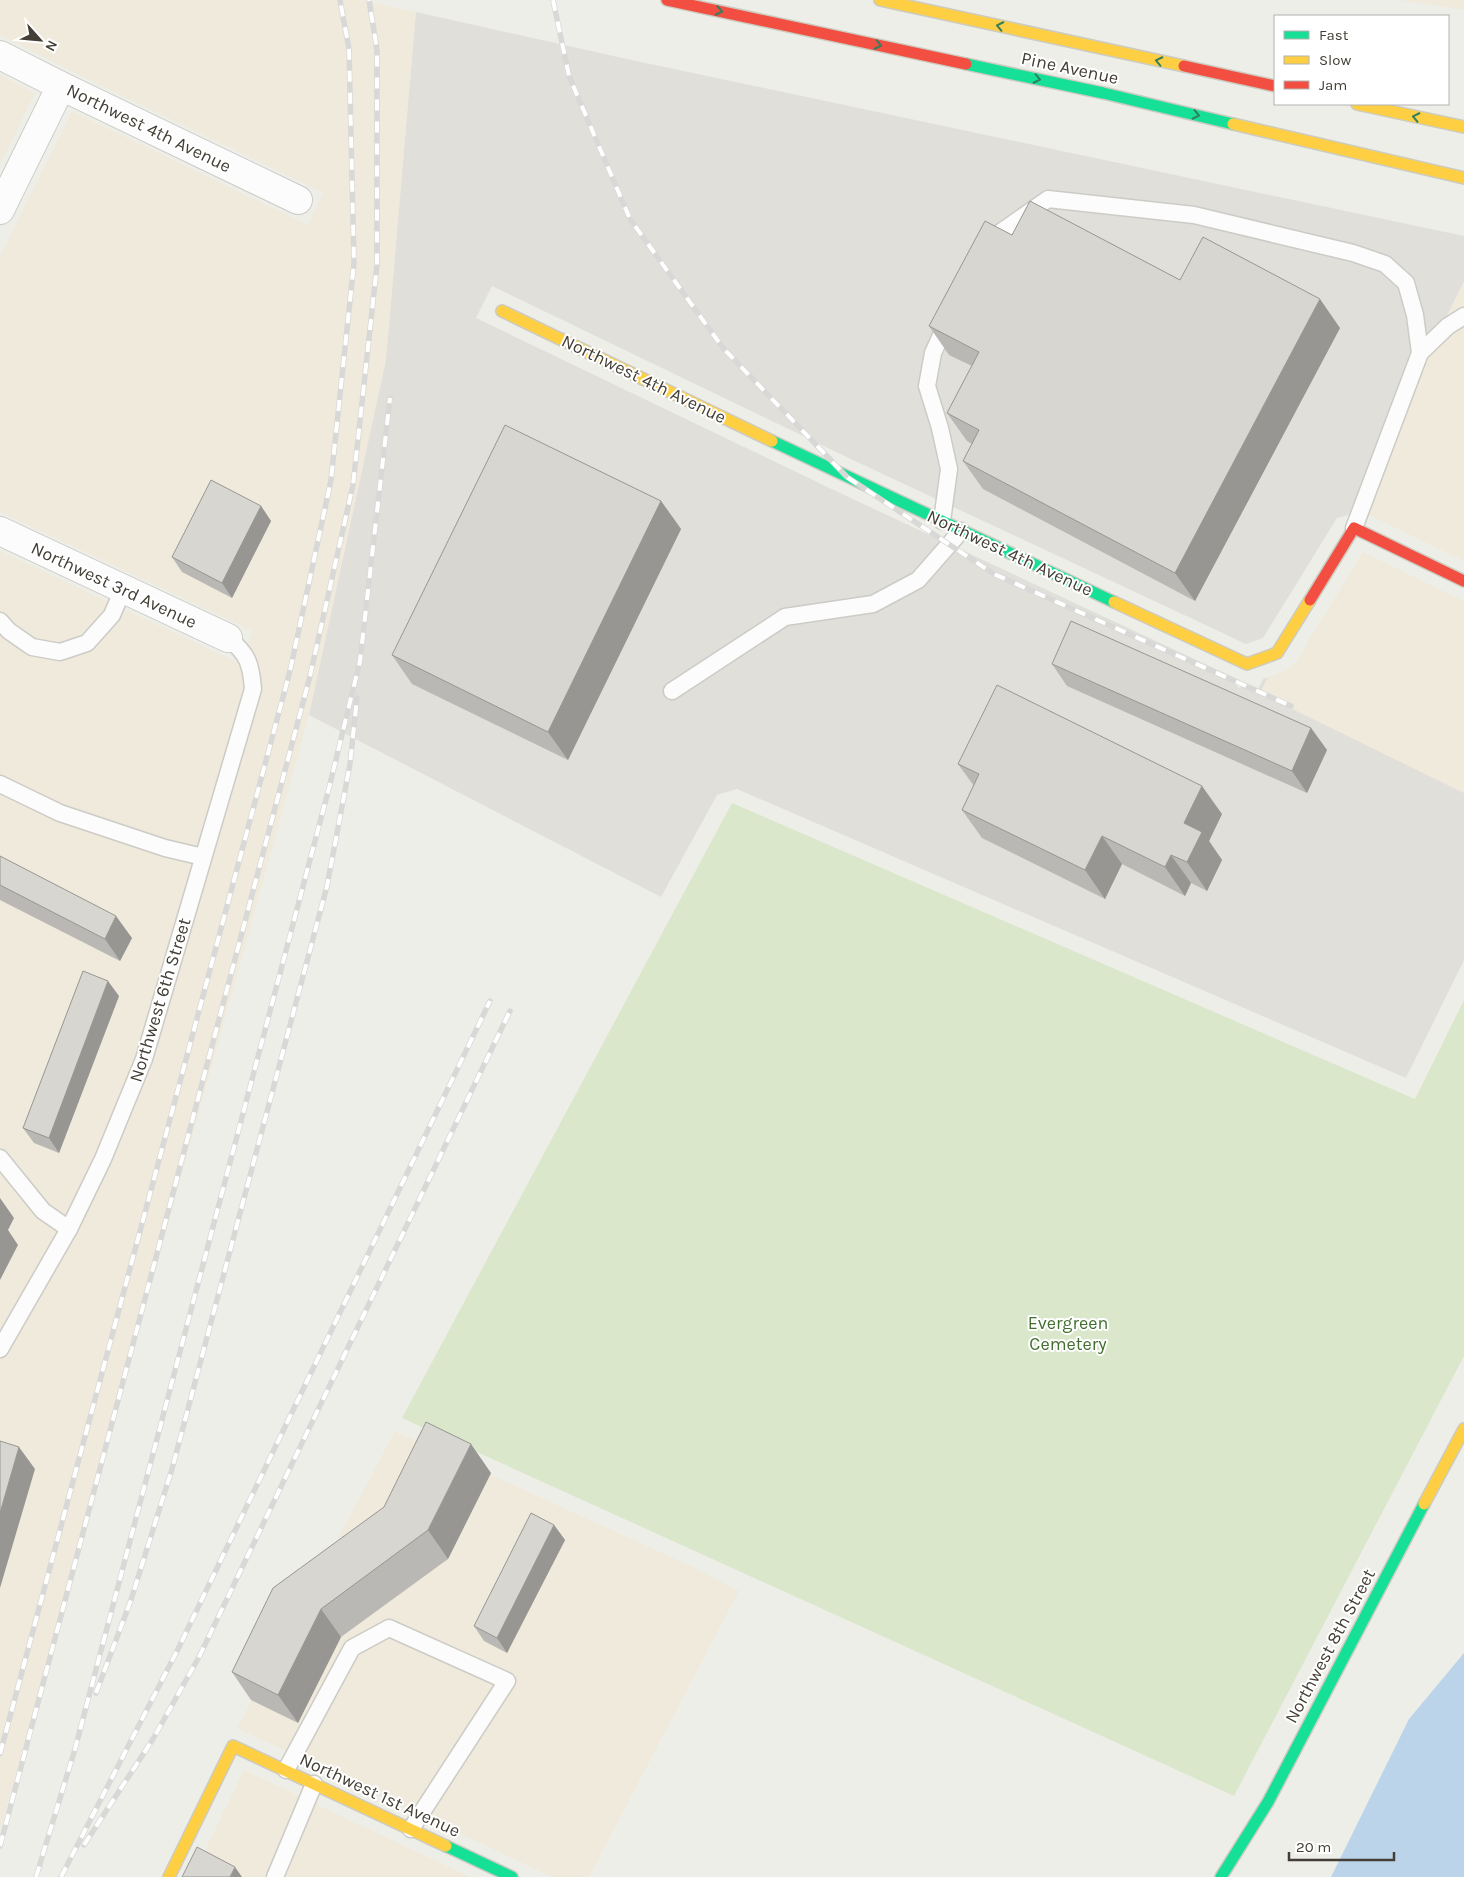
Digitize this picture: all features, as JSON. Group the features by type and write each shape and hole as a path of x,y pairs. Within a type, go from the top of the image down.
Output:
{"main road":[{"name":"Pine Avenue","path":"669,0 1103,93 1464,178"},
{"name":"Pine Avenue","path":"880,0 1274,86"},
{"path":"1362,105 1464,127"},
{"name":"Northwest 4th Avenue","path":"502,311 961,531 1247,664 1277,653 1354,528"},
{"path":"1354,528 1464,581"},
{"name":"Northwest 8th Street","path":"1221,1877 1268,1802 1464,1429"},
{"name":"Northwest 1st Avenue","path":"170,1877 233,1746 512,1877"}],"street":[{"name":"Northwest 4th Avenue","path":"0,55 298,200"},
{"path":"0,210 61,86"},
{"name":"Northwest 3rd Avenue","path":"3,539 122,589 228,638"}],"lane":[{"path":"978,261 992,239 1048,199 1194,215 1353,253 1385,264 1406,283 1415,315 1420,353"},
{"path":"942,521 949,469 940,428 927,386 933,353 953,309"},
{"path":"1354,528 1420,353 1448,326 1464,316"},
{"path":"672,691 785,617 873,604 918,580 961,531"},
{"path":"3,632 32,647 60,652 87,643 112,615 122,589"},
{"name":"Northwest 6th Street","path":"0,1349 69,1229 103,1158 144,1059 253,689 252,670 242,649 228,638"},
{"path":"0,784 60,814 166,848 203,857"},
{"path":"0,1158 43,1211 69,1229"},
{"path":"286,1770 352,1648 389,1628 507,1681 411,1829"},
{"path":"276,1877 314,1784"}],"shaded area":[{"path":"0,0 360,0 416,12 386,360 309,715 0,1831 0,551 239,663 253,631 0,512 0,256 72,111 308,225 323,193 0,35"},
{"path":"1398,0 1464,0 1464,10"},
{"path":"416,12 627,59 1464,236 1464,281 1348,515 1337,518 1263,638 1246,644 855,461 492,286 476,318 840,493 1233,677 1238,688 1248,685 1258,689 1263,679 1268,677 1260,693 1464,793 1464,960 1406,1078 737,789 717,795 661,897 309,715 386,360"},
{"path":"0,75 35,93 0,165"},
{"path":"1464,281 1464,561 1362,512 1348,515"},
{"path":"1363,552 1464,601 1464,793 1260,693 1268,677 1287,670 1295,663"},
{"path":"395,1431 695,1568 739,1591 589,1877 552,1877 237,1728"},
{"path":"244,1770 470,1877 192,1877"}],"green space":[{"name":"Evergreen Cemetery","path":"732,803 1415,1099 1464,1000 1464,1356 1234,1796 402,1418"}],"water":[{"path":"1464,1653 1464,1877 1331,1877 1409,1719"}],"building":[{"path":"1030,201 1180,280 1203,237 1320,299 1175,573 963,461 979,430 947,413 979,352 929,326 985,221 1012,235"},
{"path":"505,425 661,501 548,732 392,655"},
{"path":"211,480 261,506 222,583 172,557"},
{"path":"1071,621 1311,728 1292,771 1052,664"},
{"path":"997,685 1202,786 1184,823 1202,832 1187,862 1171,855 1165,867 1102,836 1085,870 962,810 979,774 958,764"},
{"path":"0,856 116,916 105,939 0,885"},
{"path":"83,971 108,981 49,1138 23,1128"},
{"path":"426,1422 471,1444 428,1530 321,1609 278,1695 232,1672 273,1588 384,1507"},
{"path":"0,1441 19,1447 0,1513"},
{"path":"531,1513 554,1525 497,1638 474,1626"},
{"path":"197,1847 235,1867 230,1877 182,1877"}],"railway":[{"path":"0,1754 290,671 331,480 354,263 349,49 340,0"},
{"path":"0,1846 310,676 353,485 377,265 377,50 369,0"},
{"path":"553,0 569,76 630,219 723,348 847,477 994,574 1291,706"},
{"path":"36,1877 75,1749 329,788 360,661 390,398"},
{"path":"96,1693 131,1600 172,1469 327,886 350,764 357,698"},
{"path":"61,1877 178,1649 490,1001"},
{"path":"84,1845 153,1739 199,1657 510,1011"}],"traffic: fast":[{"path":"966,64 1103,93 1233,124"},
{"path":"772,441 1114,602"},
{"path":"1221,1877 1268,1802 1424,1504"},
{"path":"446,1846 512,1877"}],"traffic: slow":[{"path":"880,0 1184,66"},
{"path":"1362,105 1464,127"},
{"path":"1233,124 1464,178"},
{"path":"502,311 772,441"},
{"path":"1114,602 1247,664 1277,653 1310,600"},
{"path":"1424,1504 1464,1429"},
{"path":"169,1877 233,1746 446,1846"}],"traffic: jam":[{"path":"667,0 966,64"},
{"path":"1184,66 1274,86"},
{"path":"1310,600 1354,528 1464,581"}]}
